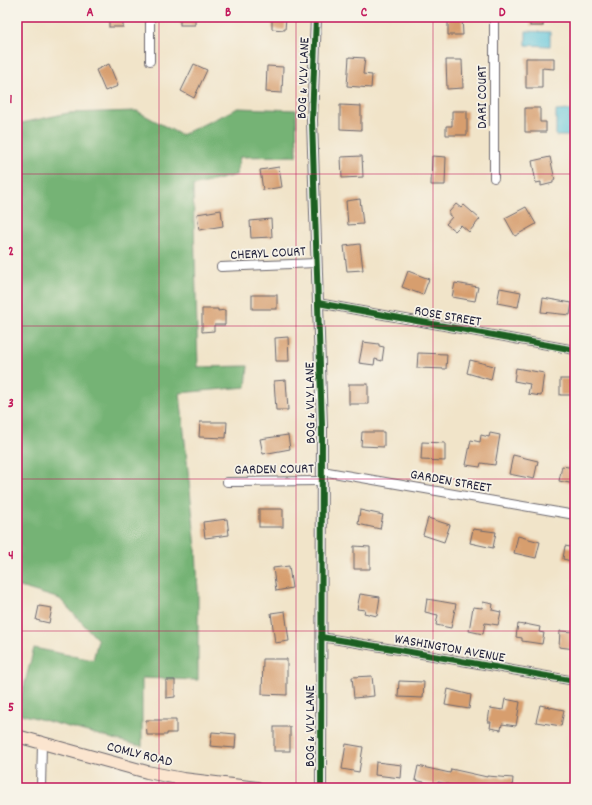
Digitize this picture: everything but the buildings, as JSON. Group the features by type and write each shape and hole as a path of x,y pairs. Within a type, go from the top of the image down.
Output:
{"main road":[{"name":"COMLY ROAD","path":"17,736 147,772 184,779 257,788"}],"street":[{"path":"150,17 150,61"},
{"name":"BOG & VLY LANE","path":"316,17 312,120 322,427 321,788"},
{"name":"DARI COURT","path":"494,17 494,178"},
{"name":"CHERYL COURT","path":"221,267 316,263"},
{"name":"ROSE STREET","path":"318,303 575,350"},
{"name":"GARDEN COURT","path":"227,482 322,476"},
{"name":"GARDEN STREET","path":"322,476 575,515"},
{"name":"WASHINGTON AVENUE","path":"321,637 575,682"},
{"path":"41,788 42,743"}],"green space":[{"path":"238,108 296,110 297,156 240,157 236,175 193,186 198,367 248,366 246,387 180,393 196,548 198,591 198,680 142,678 142,746 17,713 34,648 93,660 98,640 60,599 17,586 17,124 68,113 137,111 181,135"}],"water":[{"path":"526,31 550,32 550,46 526,45"},
{"path":"570,110 570,136 556,136 556,111"}],"cycle path":[{"path":"316,17 312,120 322,427 321,788"},
{"path":"318,303 575,350"},
{"path":"321,637 575,681"}]}
